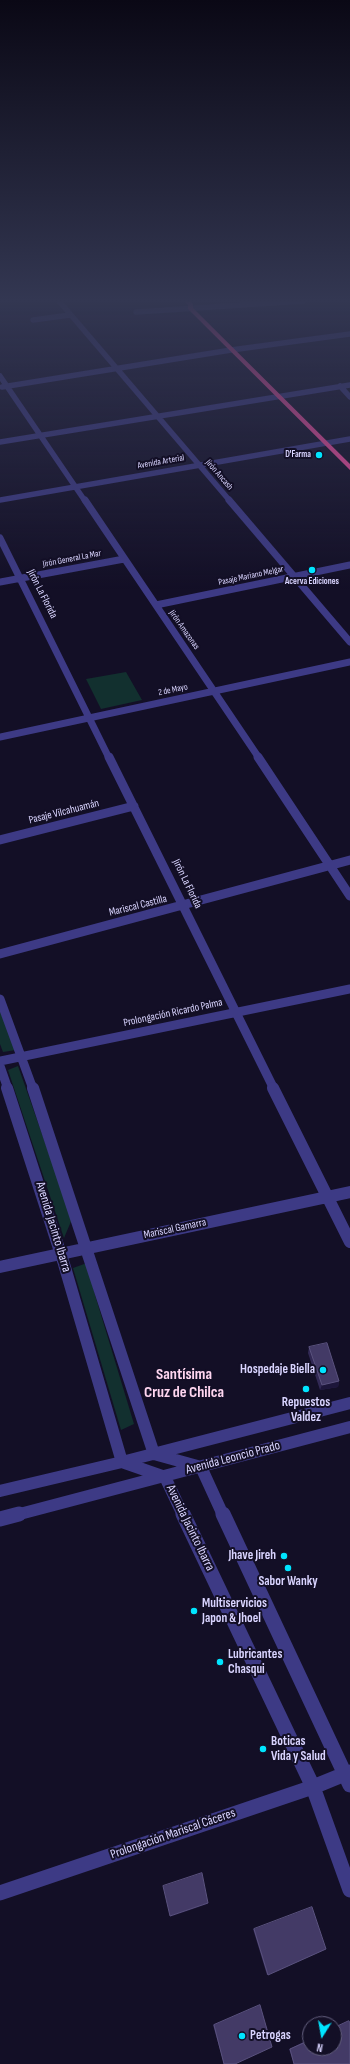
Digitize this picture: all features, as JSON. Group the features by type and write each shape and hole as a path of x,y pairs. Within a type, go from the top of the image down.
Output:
{"highway":[{"path":"280,397 350,468"}],"street":[{"name":"Jirón Amazonas","path":"11,397 38,433 215,691 350,896"},
{"name":"Jirón Ancash","path":"141,397 350,642"},
{"path":"0,442 38,433 238,397"},
{"path":"0,436 38,433 158,417 278,397"},
{"name":"Avenida Arterial","path":"0,500 350,439"},
{"name":"Jirón La Florida","path":"0,538 91,718 350,1242"},
{"name":"Jirón General La Mar","path":"0,582 124,559"},
{"name":"Pasaje Mariano Melgar","path":"156,605 350,565"},
{"name":"2 de Mayo","path":"0,737 350,662"},
{"name":"Pasaje Vilcahuamán","path":"0,840 134,806"},
{"name":"Mariscal Castilla","path":"0,954 184,906 350,860"},
{"name":"Prolongación Ricardo Palma","path":"0,1062 350,989"},
{"path":"0,999 22,1057 88,1248 154,1454 201,1467 348,1777"},
{"name":"Avenida Jacinto Ibarra","path":"0,1066 25,1137 122,1462 165,1476 314,1787 350,1890"},
{"name":"Mariscal Gamarra","path":"0,1267 350,1192"},
{"name":"Avenida Leoncio Prado","path":"0,1491 154,1454 350,1402"},
{"name":"Avenida Leoncio Prado","path":"0,1519 350,1427"},
{"name":"Prolongación Mariscal Cáceres","path":"0,1893 314,1787 348,1777"}],"green space":[{"path":"126,672 142,700 101,709 86,679"},
{"path":"0,1011 16,1050 3,1052 0,1044"},
{"path":"18,1066 72,1219 64,1238 8,1070"},
{"path":"87,1263 95,1295 134,1424 121,1430 73,1268"}],"building":[{"name":"Hospedaje Biella","path":"327,1343 339,1381 322,1385 309,1347"},
{"path":"202,1873 208,1903 170,1916 163,1886"},
{"path":"312,1907 326,1949 268,1975 254,1929"},
{"name":"Petrogas","path":"260,2005 272,2047 235,2064 224,2064 214,2025"},
{"path":"349,2021 350,2023 350,2064 294,2064 290,2049 302,2044 302,2056 342,2056 342,2024"}],"place":[{"name":"D'Farma","path":"319,455"},
{"name":"Acerva Ediciones","path":"312,570"},
{"name":"Hospedaje Biella","path":"323,1370"},
{"name":"Repuestos Valdez","path":"306,1389"},
{"name":"Jhave Jireh","path":"284,1556"},
{"name":"Sabor Wanky","path":"288,1568"},
{"name":"Multiservicios Japon & Jhoel","path":"194,1611"},
{"name":"Lubricantes Chasqui","path":"220,1662"},
{"name":"Boticas Vida y Salud","path":"263,1749"},
{"name":"Petrogas","path":"242,2036"}],"district":[{"name":"Santísima Cruz de Chilca","path":"184,1384"}]}
